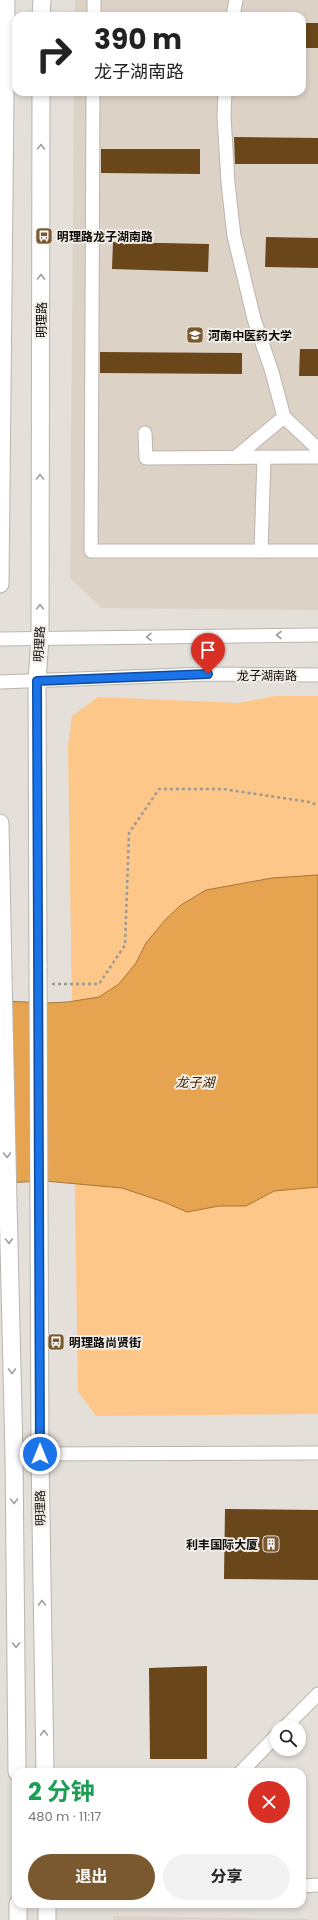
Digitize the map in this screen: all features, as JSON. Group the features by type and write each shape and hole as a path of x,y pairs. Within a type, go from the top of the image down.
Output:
{"main road":[{"path":"0,584 6,0"},
{"path":"42,0 42,12"},
{"name":"明理路","path":"41,96 40,638 37,681 40,1454 45,1768"},
{"path":"0,823 14,1454 17,1768"},
{"path":"18,1908 18,1920"},
{"path":"47,1908 47,1920"}],"street":[{"path":"94,0 94,12"},
{"path":"234,12 236,0"},
{"path":"93,96 91,551 318,551"},
{"path":"225,96 224,116 228,183 234,236 254,319 272,372 284,417 318,449"},
{"path":"236,457 284,417"},
{"path":"145,433 146,458 318,457"},
{"path":"261,551 264,457"},
{"path":"0,639 318,635"},
{"name":"龙子湖南路","path":"0,682 208,674 318,675"},
{"path":"14,1454 318,1453"},
{"path":"292,1720 318,1694"},
{"path":"245,1768 270,1742"},
{"path":"306,1886 318,1886"}],"path":[{"path":"46,984 99,984 125,945 129,833 159,789 223,789 310,802 318,805"}],"shaded area":[{"name":"河南中医药大学","path":"75,0 318,0 318,610 102,608 70,578 74,96 306,96 306,12 75,12"},
{"path":"276,696 318,696 318,1414 96,1416 78,1391 68,745 72,716 98,697 238,703"},
{"path":"113,1916 309,1919 309,1920 113,1920"}],"water":[{"name":"龙子湖","path":"318,875 318,1187 274,1191 246,1206 219,1206 187,1212 164,1202 122,1188 45,1181 0,1183 3,1001 47,1003 68,1002 99,997 119,984 136,963 146,943 166,919 181,905 206,890 272,878"}],"building":[{"path":"306,23 318,23 318,48 306,48"},
{"path":"234,137 318,138 318,164 235,164"},
{"path":"101,149 200,149 200,174 101,173"},
{"path":"266,237 318,238 318,268 265,267"},
{"path":"113,242 209,244 208,272 112,269"},
{"path":"300,349 318,349 318,376 299,376"},
{"path":"100,352 242,353 242,374 100,373"},
{"name":"利丰国际大厦","path":"225,1509 318,1510 318,1580 224,1579"},
{"path":"207,1666 207,1759 150,1759 149,1668"}],"place":[{"name":"明理路龙子湖南路","path":"44,236"},
{"name":"河南中医药大学","path":"195,335"},
{"name":"明理路尚贤街","path":"56,1342"},
{"name":"利丰国际大厦","path":"271,1544"}],"route":[{"path":"40,1454 37,681 208,674"}]}
